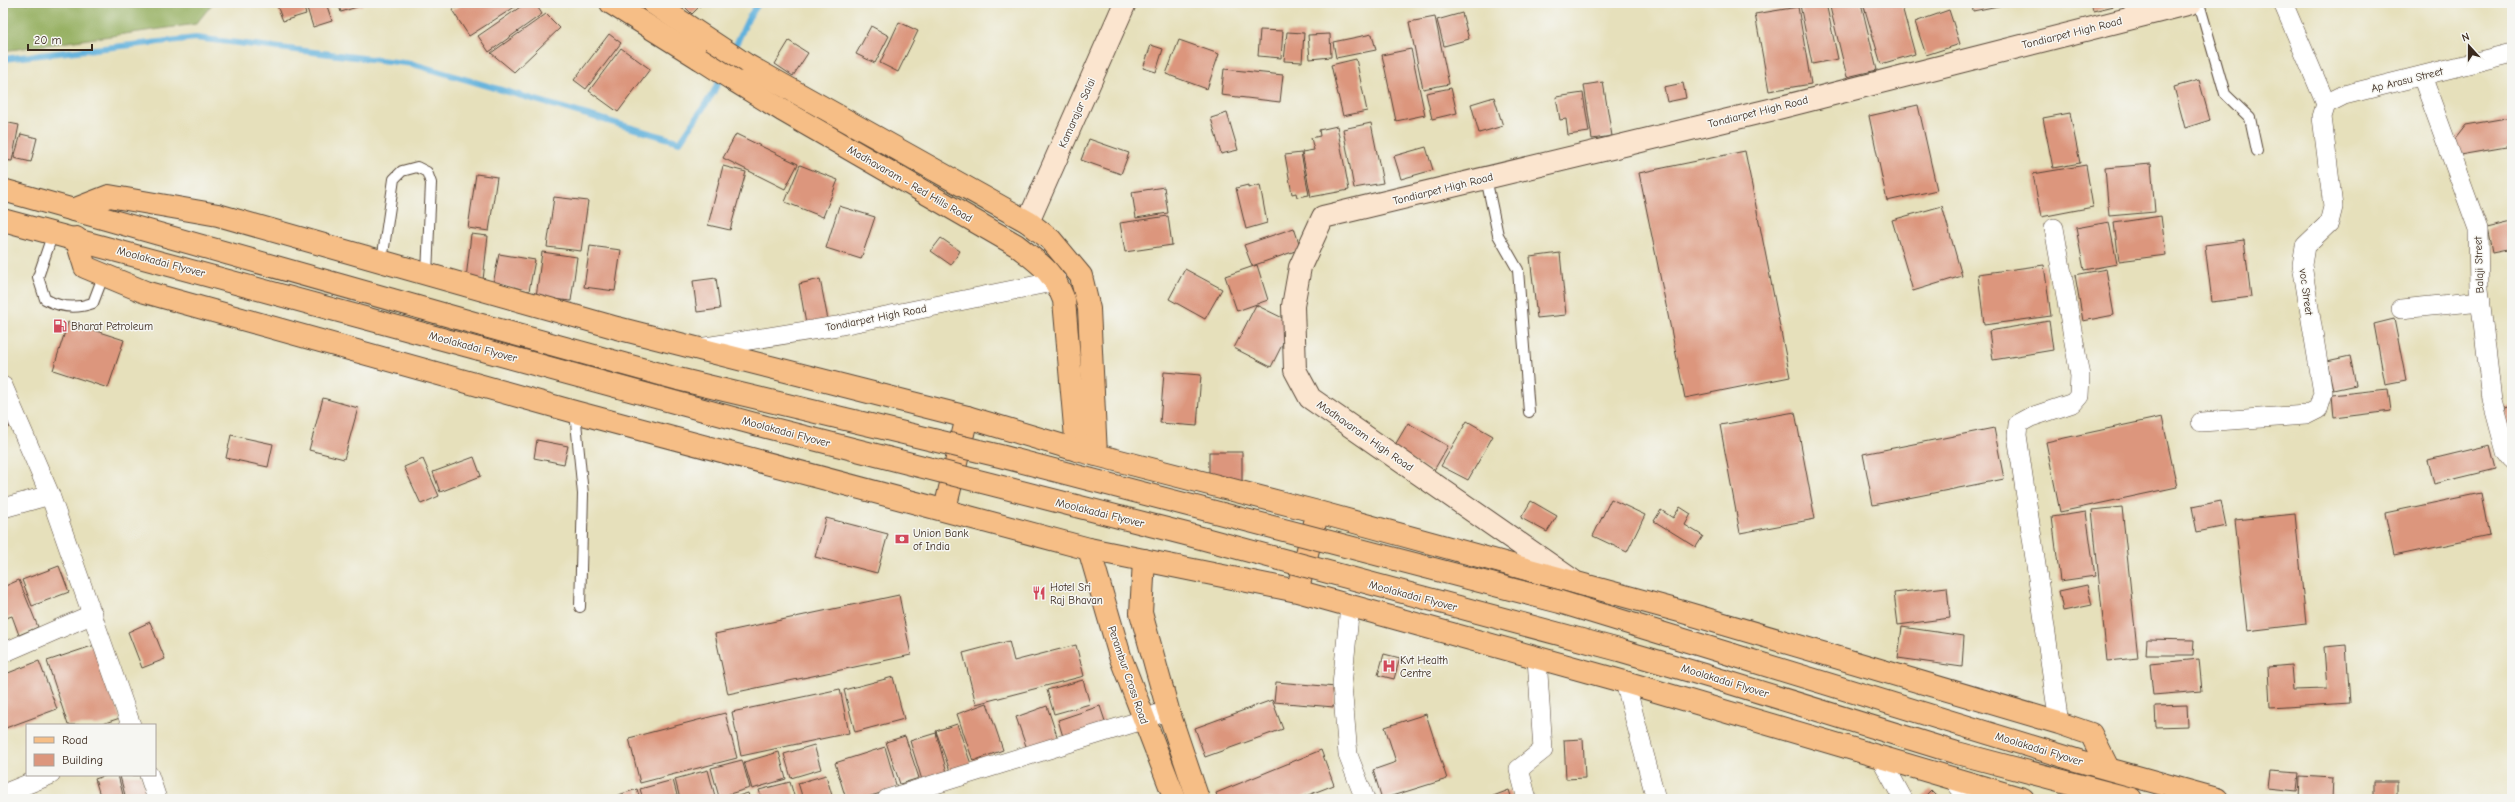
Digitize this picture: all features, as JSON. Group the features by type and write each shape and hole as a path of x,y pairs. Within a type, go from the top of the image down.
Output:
{"main road":[{"name":"Madhavaram - Red Hills Road","path":"611,3 704,49 740,72 1028,222 1051,240 1081,276 1089,309 1086,453"},
{"name":"Madhavaram - Red Hills Road","path":"652,3 704,49"},
{"name":"Madhavaram - Red Hills Road","path":"740,72 782,110 1016,246 1050,272 1057,281 1064,300 1086,453"},
{"name":"Moolakadai Flyover","path":"3,190 126,223 485,326 678,379 1008,458 1560,602 2079,761 2217,799"},
{"path":"73,210 109,196 218,214 695,349 967,417 1086,453 1318,512 1683,612 2059,723 2091,734 2108,768"},
{"name":"Moolakadai Flyover","path":"3,220 76,238 774,429 1186,534 1619,650 1957,752 2123,798"},
{"path":"76,238 85,267 145,292 575,412 891,497 945,509 1089,549 1297,591 1625,682 1954,780 2023,799"},
{"path":"945,509 967,417"},
{"path":"1297,591 1318,512"},
{"name":"Perambur Cross Road","path":"1089,549 1120,656 1143,720 1175,799"},
{"path":"1144,560 1141,613 1168,710 1198,799"}],"street":[{"name":"Tondiarpet High Road","path":"1323,217 1774,109 2191,3"},
{"path":"2283,3 2326,104"},
{"name":"Kamarajar Salai","path":"1028,222 1124,6"},
{"name":"Ap Arasu Street","path":"2326,104 2344,95 2512,52"},
{"name":"Balaji Street","path":"2422,76 2478,229 2480,301 2492,400 2506,452 2512,460"},
{"name":"voc Street","path":"2201,422 2306,415 2318,409 2323,392 2302,265 2304,246 2329,223 2333,207 2322,117 2326,104"},
{"name":"Madhavaram High Road","path":"1323,217 1300,267 1293,306 1295,370 1310,398 1577,584"},
{"path":"2054,228 2080,376 2079,396 2073,403 2065,407 2031,417 2018,424 2017,435 2059,723"},
{"name":"Tondiarpet High Road","path":"695,349 837,326 1057,281"},
{"path":"2401,309 2480,301"},
{"path":"3,386 50,495 131,724"},
{"path":"3,508 50,495"},
{"path":"1350,606 1342,685 1348,755 1365,799"},
{"path":"3,653 93,614"},
{"path":"1527,799 1519,769 1543,750 1537,658"},
{"path":"1625,682 1656,799"},
{"path":"887,799 1143,720 1168,710"},
{"path":"1880,757 1904,799"},
{"path":"3,794 48,776"},
{"path":"149,776 157,799"},
{"path":"1954,780 1968,799"}],"lane":[{"path":"2199,3 2225,94 2250,118 2257,151"},
{"path":"382,261 394,179 402,171 417,167 427,172 431,183 427,274"},
{"path":"1486,178 1498,235 1518,270 1530,412"},
{"path":"53,233 38,277 45,299 55,304 79,308 93,303 104,274"},
{"path":"575,412 583,494 580,607"}],"green space":[{"path":"3,3 213,3 196,24 3,51"}],"building":[{"path":"276,3 302,3 306,14 283,21"},
{"path":"312,3 326,3 332,21 313,27 306,5"},
{"path":"338,3 363,3 363,5 341,12"},
{"path":"464,3 521,3 469,36 452,10"},
{"path":"526,3 535,3 542,14 489,52 478,36"},
{"path":"681,3 703,3 692,14"},
{"path":"1826,3 1838,59 1812,64 1800,5"},
{"path":"1829,3 1861,3 1877,70 1847,77"},
{"path":"1863,3 1901,3 1915,54 1881,64"},
{"path":"1972,3 2008,3 2008,4 1973,11"},
{"path":"2091,3 2113,3 2114,6 2093,11"},
{"path":"1798,7 1811,84 1769,91 1755,14"},
{"path":"1949,10 1960,44 1926,55 1915,22"},
{"path":"1462,13 1469,39 1444,46 1437,20"},
{"path":"546,14 560,28 514,72 491,53"},
{"path":"1435,17 1449,84 1423,89 1409,22"},
{"path":"899,22 918,31 898,72 880,63"},
{"path":"871,26 889,36 875,63 856,54"},
{"path":"1260,30 1283,31 1281,58 1258,56"},
{"path":"1287,32 1304,33 1302,62 1284,61"},
{"path":"609,34 621,43 586,89 574,80"},
{"path":"1330,34 1331,57 1310,59 1308,35"},
{"path":"1372,34 1376,50 1336,58 1333,42"},
{"path":"1179,40 1219,54 1207,89 1166,74"},
{"path":"789,41 808,53 793,76 775,64"},
{"path":"1151,45 1163,49 1156,72 1143,68"},
{"path":"621,48 650,69 618,112 589,91"},
{"path":"1411,49 1425,115 1396,121 1382,55"},
{"path":"1356,59 1367,111 1343,116 1331,65"},
{"path":"1224,69 1283,75 1280,102 1221,95"},
{"path":"2199,80 2210,120 2185,128 2174,87"},
{"path":"1603,82 1612,136 1592,139 1584,85"},
{"path":"1683,83 1686,98 1667,102 1664,87"},
{"path":"1451,88 1457,113 1432,119 1426,93"},
{"path":"1583,93 1589,132 1568,135 1566,119 1560,120 1556,97"},
{"path":"1494,97 1503,126 1479,133 1471,104"},
{"path":"1918,105 1937,190 1887,201 1869,116"},
{"path":"1227,113 1238,150 1221,154 1211,118"},
{"path":"2070,113 2080,163 2053,168 2043,118"},
{"path":"2512,117 2512,146 2454,156 2452,143 2466,125"},
{"path":"4,122 19,125 12,161 3,160"},
{"path":"1371,123 1383,183 1354,188 1343,129"},
{"path":"1337,126 1349,190 1311,197 1302,152 1314,150 1311,138 1320,136 1319,130"},
{"path":"21,134 37,138 31,162 14,158"},
{"path":"736,134 798,164 785,189 723,158"},
{"path":"1089,139 1129,153 1121,174 1081,160"},
{"path":"1426,147 1433,170 1401,179 1394,156"},
{"path":"1745,151 1790,377 1685,398 1639,173"},
{"path":"1301,153 1309,195 1297,197 1296,193 1292,194 1285,155"},
{"path":"2151,164 2155,212 2109,216 2105,168"},
{"path":"800,165 838,180 823,217 785,202"},
{"path":"2086,165 2093,207 2041,217 2033,174"},
{"path":"723,166 746,172 730,230 708,225"},
{"path":"476,174 497,177 489,231 468,228"},
{"path":"1248,185 1248,188 1260,185 1267,223 1246,229 1236,188"},
{"path":"1164,187 1168,213 1136,218 1132,192"},
{"path":"554,197 588,201 581,251 547,247"},
{"path":"839,206 875,217 861,259 826,248"},
{"path":"1942,206 1962,276 1913,291 1892,220"},
{"path":"1168,216 1172,245 1125,252 1120,223"},
{"path":"2161,216 2166,255 2119,261 2114,223"},
{"path":"2109,222 2117,264 2084,270 2076,228"},
{"path":"2512,222 2512,249 2492,253 2487,228"},
{"path":"1294,228 1301,249 1252,266 1244,245"},
{"path":"471,234 488,236 483,280 466,279"},
{"path":"941,238 960,251 951,265 931,251"},
{"path":"2244,240 2251,297 2212,302 2205,245"},
{"path":"590,246 621,250 615,291 584,287"},
{"path":"542,252 577,257 571,301 536,297"},
{"path":"1560,253 1566,315 1537,318 1530,257"},
{"path":"499,254 535,260 529,291 493,284"},
{"path":"1257,265 1268,300 1237,311 1225,276"},
{"path":"2044,265 2051,316 1984,325 1978,274"},
{"path":"1185,269 1222,289 1205,319 1169,299"},
{"path":"2106,269 2114,315 2083,321 2075,275"},
{"path":"716,278 720,309 697,312 693,281"},
{"path":"820,279 828,320 806,324 799,284"},
{"path":"1256,305 1293,323 1271,367 1234,348"},
{"path":"2394,319 2406,380 2385,384 2374,324"},
{"path":"2049,321 2053,350 1993,360 1989,331"},
{"path":"68,322 124,340 108,388 53,370"},
{"path":"2350,356 2356,385 2333,390 2327,361"},
{"path":"1164,372 1201,375 1197,426 1160,423"},
{"path":"2388,389 2391,411 2334,418 2332,395"},
{"path":"323,398 358,408 344,459 309,450"},
{"path":"2512,405 2512,431 2507,432 2504,407"},
{"path":"3,409 10,427 3,429"},
{"path":"1795,412 1815,519 1740,533 1720,425"},
{"path":"2162,417 2177,487 2060,512 2046,442"},
{"path":"1467,421 1493,436 1468,480 1441,466"},
{"path":"1408,423 1448,446 1433,472 1392,450"},
{"path":"1994,428 2004,479 1873,505 1863,454"},
{"path":"231,435 273,444 268,467 226,458"},
{"path":"537,440 568,446 564,464 534,458"},
{"path":"2490,445 2496,469 2434,484 2428,460"},
{"path":"1209,452 1242,452 1242,482 1209,482"},
{"path":"474,457 481,476 440,492 433,472"},
{"path":"423,459 439,496 421,504 404,467"},
{"path":"2481,493 2489,536 2394,556 2385,513"},
{"path":"1611,499 1645,515 1627,552 1593,536"},
{"path":"1531,501 1557,516 1547,532 1521,518"},
{"path":"2221,501 2226,526 2197,532 2192,507"},
{"path":"1680,507 1691,514 1685,525 1703,536 1696,547 1654,521 1661,510 1673,518"},
{"path":"2122,507 2138,658 2107,661 2092,510"},
{"path":"2086,512 2095,576 2060,581 2052,517"},
{"path":"2295,514 2306,624 2247,631 2235,520"},
{"path":"826,518 888,534 877,573 815,557"},
{"path":"59,566 69,592 32,606 22,580"},
{"path":"19,580 38,627 19,635 12,616 3,619 3,587"},
{"path":"2087,585 2092,605 2063,611 2059,591"},
{"path":"1947,587 1950,618 1898,625 1894,593"},
{"path":"899,595 911,655 728,694 715,634"},
{"path":"150,622 165,659 142,668 128,632"},
{"path":"1902,627 1964,636 1962,667 1898,658"},
{"path":"2147,639 2194,640 2193,655 2146,655"},
{"path":"1009,641 1014,661 1076,645 1084,676 976,704 963,653"},
{"path":"95,645 120,718 102,724 68,724 47,661"},
{"path":"2346,645 2350,703 2270,708 2268,667 2291,665 2293,690 2327,689 2324,647"},
{"path":"1384,654 1400,658 1394,679 1378,675"},
{"path":"2199,659 2202,691 2153,695 2150,664"},
{"path":"39,661 57,709 3,729 3,675"},
{"path":"893,677 904,719 855,732 844,690"},
{"path":"1083,680 1090,704 1054,714 1047,690"},
{"path":"1276,682 1336,687 1334,707 1274,702"},
{"path":"840,689 849,733 741,756 732,712"},
{"path":"1272,700 1283,729 1205,757 1195,728"},
{"path":"987,703 1003,750 973,761 957,714"},
{"path":"2187,705 2188,726 2156,727 2155,706"},
{"path":"1047,706 1058,739 1027,749 1016,717"},
{"path":"1100,706 1107,727 1064,740 1058,720"},
{"path":"725,713 737,758 640,783 629,738"},
{"path":"1426,714 1447,779 1382,799 1373,770 1396,762 1385,727"},
{"path":"957,724 971,764 950,771 936,731"},
{"path":"936,733 947,772 922,780 910,741"},
{"path":"905,736 919,778 900,784 886,742"},
{"path":"1583,739 1585,778 1566,779 1564,740"},
{"path":"814,745 821,769 791,778 784,754"},
{"path":"885,747 897,788 861,799 846,799 835,763"},
{"path":"1321,750 1334,785 1298,799 1218,799 1216,793"},
{"path":"779,752 786,779 752,789 744,762"},
{"path":"742,760 750,788 719,797 711,768"},
{"path":"708,770 715,796 704,799 680,799 675,779"},
{"path":"2270,771 2299,773 2297,791 2268,788"},
{"path":"826,775 833,799 803,799 798,783"},
{"path":"104,776 118,776 124,799 101,799 95,779"},
{"path":"120,776 141,776 148,799 126,799"},
{"path":"2300,776 2333,778 2332,799 2299,799"},
{"path":"673,780 678,799 643,799 640,789"},
{"path":"2374,781 2397,781 2397,799 2374,799"},
{"path":"790,782 795,799 762,799 759,790"},
{"path":"637,789 640,799 606,799"},
{"path":"1509,790 1512,799 1488,798"},
{"path":"1931,790 1940,799 1922,799"},
{"path":"748,793 750,799 728,799"}],"waterway":[{"path":"733,51 749,17 759,3"},
{"path":"3,59 196,38 413,64 680,142 713,93 721,76"}],"place":[{"name":"Bharat Petroleum","path":"60,326"},
{"name":"Union Bank of India","path":"902,539"},
{"name":"Hotel Sri Raj Bhavan","path":"1039,593"},
{"name":"Kvt Health Centre","path":"1389,666"}]}
